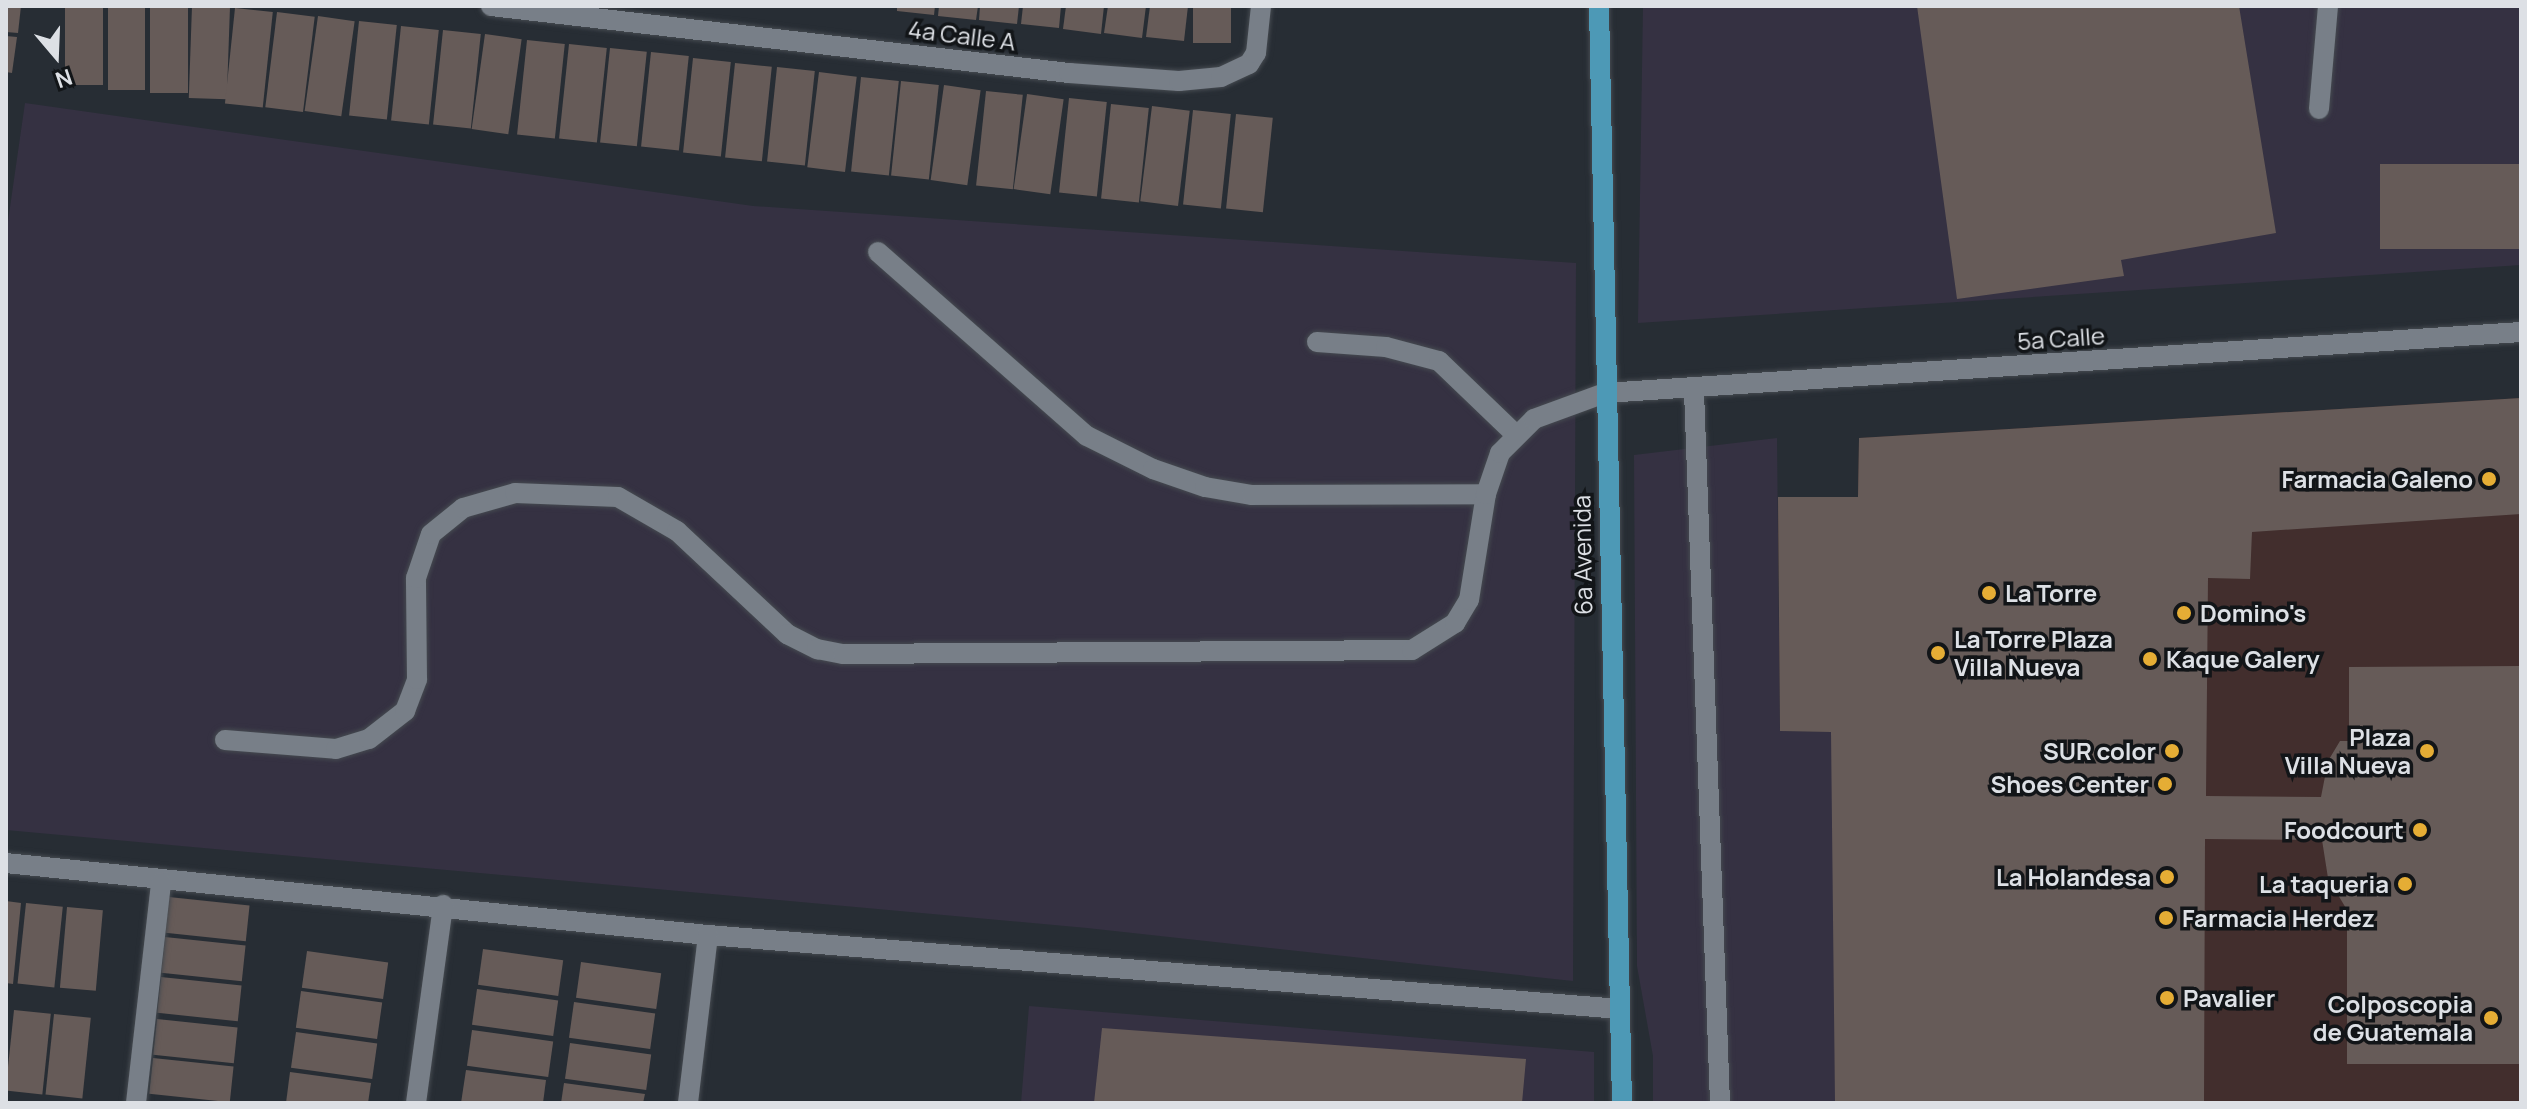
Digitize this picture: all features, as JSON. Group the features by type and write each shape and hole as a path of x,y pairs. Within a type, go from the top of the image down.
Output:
{"main road":[{"name":"6a Avenida","path":"1599,6 1622,1103"}],"street":[{"name":"4a Calle A","path":"491,6 1094,76 1179,81 1235,72 1256,53 1261,6"},
{"path":"2319,109 2328,6"},
{"path":"878,252 1078,428 1153,469 1205,487 1252,495 1486,494"},
{"name":"5a Calle","path":"1515,434 1551,411 1605,393 1694,391 2521,332"},
{"path":"225,740 336,749 369,739 405,711 417,679 416,578 431,534 463,508 515,493 618,497 677,531 787,634 817,649 865,655 1412,650 1455,623 1469,600 1486,494 1500,453 1515,434 1439,361 1386,347 1317,342"},
{"path":"1694,391 1720,1103"},
{"path":"6,863 161,882 443,905 708,935 1619,1009"},
{"path":"136,1103 161,882"},
{"path":"416,1103 443,905"},
{"path":"688,1103 708,935"}],"shaded area":[{"path":"1643,6 2521,6 2521,265 1638,323"},
{"path":"25,103 753,206 1576,263 1573,981 1087,928 6,830 6,235"},
{"name":"Plaza Villa Nueva","path":"2521,398 2521,1103 2099,1103 2097,734 1780,731 1778,497 1858,497 1859,438"},
{"path":"1777,438 1780,731 2097,733 2099,1103 1653,1103 1653,1056 1637,966 1634,455"},
{"path":"1029,1006 1594,1052 1594,1103 1021,1103"}],"building":[{"path":"6,6 21,6 18,33 6,32"},
{"path":"65,6 103,6 103,85 65,85"},
{"path":"108,6 145,6 145,90 108,90"},
{"path":"150,6 188,6 188,93 150,93"},
{"path":"192,6 230,7 227,99 189,98"},
{"path":"897,6 935,6 934,15 897,11"},
{"path":"939,6 978,6 976,20 938,16"},
{"path":"980,6 1019,6 1017,24 979,20"},
{"path":"1023,6 1061,6 1059,28 1021,24"},
{"path":"1066,6 1104,6 1101,34 1063,29"},
{"path":"1108,6 1146,6 1142,38 1104,33"},
{"path":"1150,6 1188,6 1184,41 1146,37"},
{"path":"1193,6 1231,6 1231,43 1193,43"},
{"path":"1917,6 2239,6 2276,233 2121,260 2124,276 1957,299"},
{"path":"235,8 273,12 263,107 225,103"},
{"path":"277,12 315,17 303,112 265,107"},
{"path":"318,16 355,21 341,116 305,111"},
{"path":"359,21 397,25 387,119 349,115"},
{"path":"401,26 439,30 429,124 391,120"},
{"path":"443,30 481,34 471,128 433,124"},
{"path":"485,34 522,39 508,134 472,129"},
{"path":"6,36 17,37 12,73 6,72"},
{"path":"527,40 565,44 555,138 517,134"},
{"path":"569,44 607,48 597,142 559,138"},
{"path":"610,48 647,52 637,146 600,142"},
{"path":"651,52 689,56 679,150 641,146"},
{"path":"693,58 731,62 721,156 683,152"},
{"path":"735,63 772,67 762,161 725,157"},
{"path":"777,67 815,71 805,165 767,161"},
{"path":"819,72 857,77 845,172 807,167"},
{"path":"861,77 899,81 889,175 851,171"},
{"path":"901,81 939,85 929,179 891,175"},
{"path":"944,85 981,90 967,185 931,180"},
{"path":"986,91 1023,95 1013,189 976,185"},
{"path":"1027,94 1064,99 1050,194 1014,189"},
{"path":"1069,98 1107,102 1097,196 1059,192"},
{"path":"1111,104 1149,108 1139,202 1101,198"},
{"path":"1152,106 1190,111 1178,206 1140,201"},
{"path":"1193,110 1231,114 1221,208 1183,204"},
{"path":"1236,114 1273,118 1263,212 1226,208"},
{"path":"2380,164 2521,164 2521,249 2380,249"},
{"name":"Plaza Villa Nueva","path":"2521,398 2521,514 2252,532 2250,579 2208,578 2206,796 2321,797 2328,761 2340,741 2349,741 2349,667 2521,666 2521,1064 2347,1064 2347,910 2328,878 2322,840 2205,839 2204,1103 1835,1103 1831,732 1780,731 1778,497 1858,497 1859,438"},
{"path":"169,897 250,905 246,941 165,933"},
{"path":"6,901 21,903 13,984 6,983"},
{"path":"26,903 63,907 54,987 18,984"},
{"path":"67,907 103,910 96,991 60,988"},
{"path":"165,937 246,945 242,981 161,973"},
{"path":"483,949 563,960 558,996 478,985"},
{"path":"307,951 388,962 383,999 302,988"},
{"path":"581,962 661,973 656,1009 576,998"},
{"path":"161,977 242,985 238,1021 157,1013"},
{"path":"477,989 558,1000 553,1036 472,1025"},
{"path":"301,991 382,1002 377,1039 296,1028"},
{"path":"574,1002 655,1013 650,1049 569,1038"},
{"path":"14,1010 51,1014 42,1094 6,1091"},
{"path":"54,1014 91,1018 82,1098 46,1095"},
{"path":"157,1019 238,1027 234,1063 153,1055"},
{"path":"1102,1028 1526,1059 1522,1103 1094,1103"},
{"path":"472,1030 553,1041 548,1077 467,1066"},
{"path":"296,1032 377,1043 372,1079 291,1068"},
{"path":"570,1043 651,1054 646,1090 565,1079"},
{"path":"153,1058 234,1066 230,1102 149,1094"},
{"path":"466,1070 546,1080 543,1103 461,1103"},
{"path":"290,1072 371,1083 368,1103 286,1103"},
{"path":"564,1083 645,1094 643,1103 561,1103"}],"place":[{"name":"Farmacia Galeno","path":"2489,479"},
{"name":"La Torre","path":"1989,593"},
{"name":"Domino's","path":"2184,613"},
{"name":"La Torre Plaza Villa Nueva","path":"1938,653"},
{"name":"Kaque Galery","path":"2150,659"},
{"name":"SUR color","path":"2172,751"},
{"name":"Plaza Villa Nueva","path":"2427,751"},
{"name":"Shoes Center","path":"2165,784"},
{"name":"Foodcourt","path":"2420,830"},
{"name":"La Holandesa","path":"2167,877"},
{"name":"La taqueria","path":"2405,884"},
{"name":"Farmacia Herdez","path":"2166,918"},
{"name":"Pavalier","path":"2167,998"},
{"name":"Colposcopia de Guatemala","path":"2491,1018"}]}
